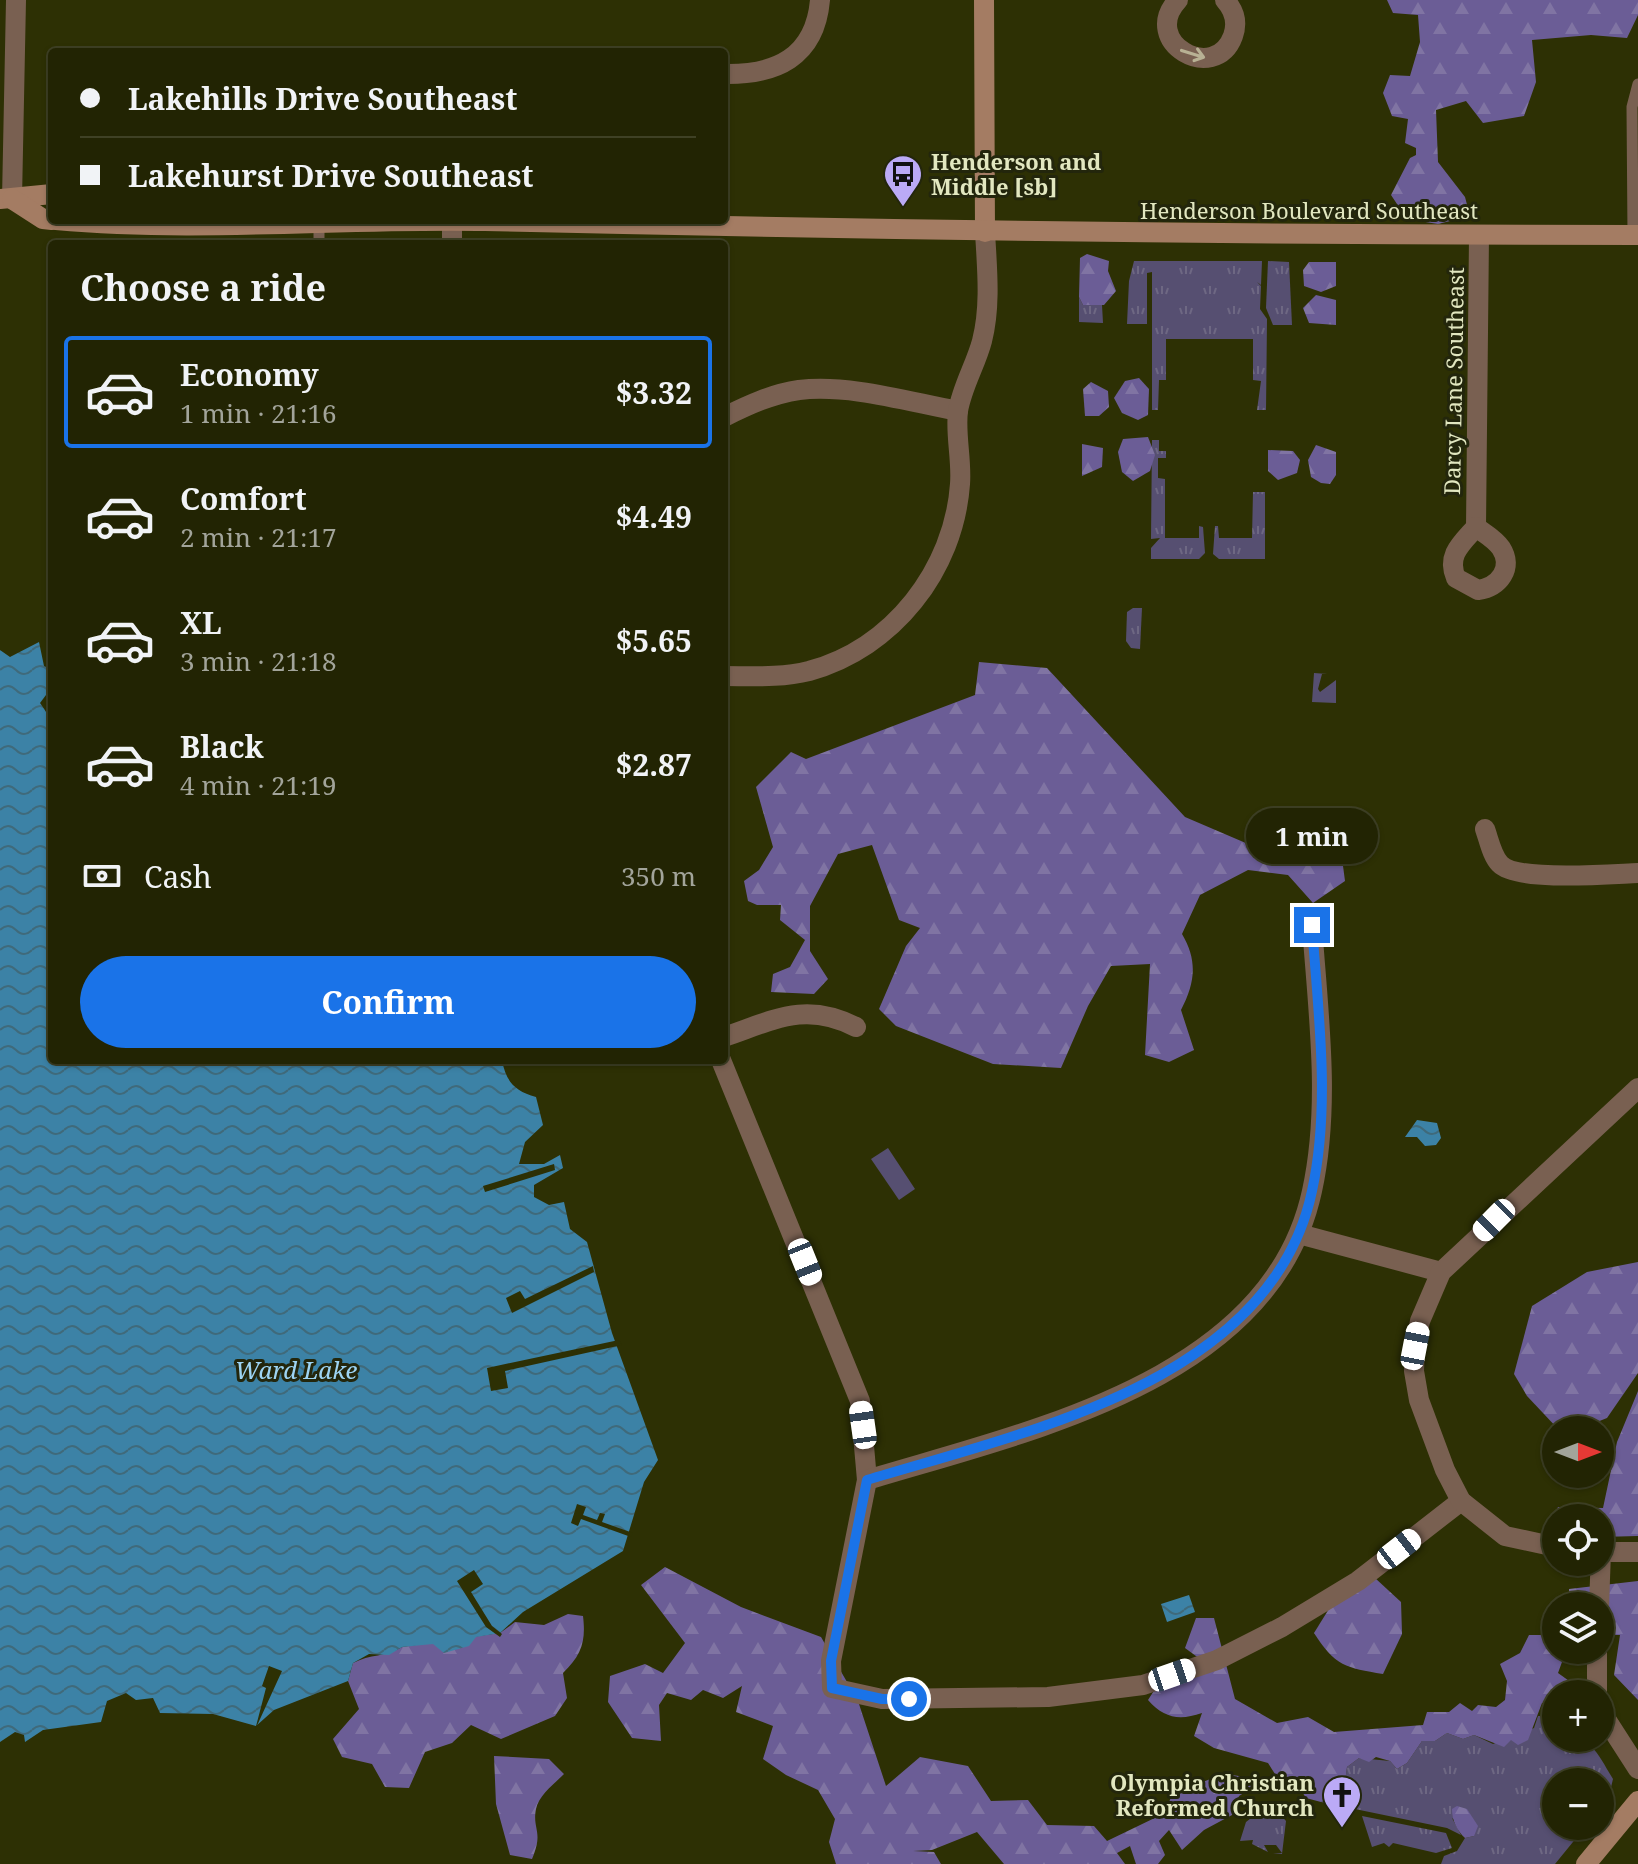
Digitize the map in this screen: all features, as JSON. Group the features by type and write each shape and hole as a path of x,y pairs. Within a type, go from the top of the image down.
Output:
{"main road":[{"path":"984,0 985,232"},
{"path":"6,199 48,194"},
{"name":"Henderson Boulevard Southeast","path":"6,199 48,219"},
{"name":"Henderson Boulevard Southeast","path":"147,224 319,234 413,224"},
{"name":"Henderson Boulevard Southeast","path":"629,224 985,232 1636,235"},
{"path":"1586,1864 1638,1801"}],"street":[{"path":"6,199 16,0"},
{"path":"728,74 758,74 779,68 809,37 820,0"},
{"path":"1178,0 1169,14 1170,36 1184,54 1195,58 1217,54 1232,39 1235,17 1225,0"},
{"path":"728,676 776,676 823,666 866,646 911,606 933,573 950,536 960,485 958,411 982,342 987,313 985,232"},
{"name":"Darcy Lane Southeast","path":"1476,527 1479,235"},
{"path":"728,415 762,399 801,390 844,391 958,411"},
{"path":"1485,829 1498,864 1508,870 1528,874 1638,873"},
{"path":"867,1480 1078,1415 1171,1369 1209,1344 1248,1309 1299,1234 1312,1193 1323,1092 1312,925"},
{"path":"728,1036 795,1013 833,1015 856,1027"},
{"path":"723,1064 860,1401 867,1480 831,1661 832,1688 882,1699 1048,1697 1143,1685 1217,1660 1282,1627 1358,1581 1461,1501"},
{"path":"1542,1544 1505,1536 1461,1501 1427,1425 1414,1371 1420,1321 1441,1272 1613,1107 1638,1088"},
{"path":"1299,1234 1441,1272"},
{"path":"1614,1552 1638,1552"},
{"path":"1614,1732 1638,1769"}],"lane":[{"path":"1636,235 1632,107 1638,84"}],"green space":[{"path":"1387,0 1638,0 1638,15 1627,38 1591,35 1532,40 1536,82 1524,116 1483,123 1466,101 1436,110 1438,162 1465,197 1470,216 1438,224 1407,219 1391,195 1410,158 1416,155 1416,148 1405,143 1408,119 1392,116 1383,93 1390,75 1410,76 1420,42 1418,15 1393,13"},
{"path":"1087,254 1109,261 1108,271 1116,291 1104,305 1083,305 1079,297 1080,258"},
{"path":"1134,261 1262,261 1261,285 1257,282 1261,286 1260,309 1267,319 1266,410 1257,410 1261,381 1253,380 1253,339 1166,339 1166,380 1159,380 1158,410 1152,410 1152,272 1147,273 1147,324 1127,324 1129,281"},
{"path":"1268,261 1289,262 1292,325 1273,325 1266,308"},
{"path":"1309,262 1336,262 1336,286 1321,292 1304,286 1303,270"},
{"path":"1316,295 1336,300 1336,325 1309,323 1303,308"},
{"path":"1079,297 1083,305 1102,305 1103,323 1079,322"},
{"path":"1139,378 1149,389 1148,415 1138,420 1122,413 1114,398 1125,381"},
{"path":"1091,382 1108,391 1109,407 1099,416 1085,416 1083,389"},
{"path":"1148,437 1155,455 1150,471 1133,481 1122,472 1118,452 1123,439"},
{"path":"1152,440 1159,440 1159,451 1166,451 1166,458 1158,458 1158,478 1165,479 1165,538 1199,538 1199,526 1203,527 1205,553 1199,559 1151,559 1151,548 1160,538 1151,539"},
{"path":"1082,444 1103,448 1102,467 1082,476"},
{"path":"1316,445 1336,452 1336,475 1330,484 1311,477 1308,460"},
{"path":"1268,450 1293,451 1300,460 1297,473 1278,480 1268,471"},
{"path":"1253,492 1265,492 1265,559 1219,559 1213,554 1215,526 1218,526 1219,538 1252,538"},
{"path":"1142,608 1140,649 1131,648 1126,641 1127,612"},
{"path":"979,662 1047,668 1185,817 1295,864 1315,864 1317,818 1336,813 1345,881 1313,903 1288,875 1248,870 1200,895 1182,934 1191,953 1193,972 1181,1010 1194,1050 1169,1062 1145,1055 1150,964 1111,966 1088,1006 1061,1068 993,1064 896,1026 879,1009 906,946 920,928 899,920 872,845 838,854 810,906 810,951 828,979 814,994 771,992 773,974 790,967 805,940 780,920 781,905 757,905 748,901 744,881 759,870 773,847 756,787 791,752 806,759 975,695"},
{"path":"1314,673 1327,674 1322,674 1320,692 1336,680 1336,703 1312,702"},
{"path":"888,1148 915,1189 899,1200 871,1159"},
{"path":"1638,1262 1638,1373 1608,1416 1546,1416 1527,1396 1514,1374 1532,1306 1587,1272"},
{"path":"1638,1391 1638,1536 1614,1537 1614,1504 1604,1504 1607,1488 1614,1488 1617,1442"},
{"path":"665,1567 741,1607 821,1637 858,1701 886,1786 920,1757 968,1766 991,1801 1028,1800 1047,1825 1094,1826 1107,1841 1165,1813 1171,1797 1204,1781 1236,1776 1258,1784 1239,1796 1232,1815 1204,1830 1182,1850 1169,1830 1159,1841 1165,1855 1158,1864 1136,1864 1130,1846 1117,1853 1125,1864 1004,1864 977,1832 932,1850 913,1851 934,1852 941,1864 836,1864 829,1842 835,1819 818,1790 786,1775 763,1759 773,1726 736,1712 742,1686 723,1698 703,1690 691,1700 667,1693 659,1705 661,1741 632,1738 608,1702 610,1676 645,1664 663,1673 685,1643 641,1585"},
{"path":"1375,1578 1401,1602 1402,1634 1383,1674 1342,1664 1314,1633 1332,1604"},
{"path":"1638,1581 1638,1700 1614,1675 1620,1635 1614,1635 1614,1592 1569,1592 1569,1589"},
{"path":"568,1614 583,1616 584,1633 575,1660 563,1673 567,1698 555,1716 501,1739 471,1725 452,1743 425,1752 409,1788 385,1787 372,1764 342,1757 333,1739 359,1709 348,1681 353,1663 402,1647 500,1633 515,1622 544,1625"},
{"path":"1196,1618 1214,1618 1235,1699 1277,1723 1308,1717 1334,1732 1423,1725 1427,1712 1449,1712 1460,1703 1472,1711 1478,1705 1496,1707 1505,1700 1507,1681 1500,1664 1520,1653 1529,1635 1542,1635 1542,1664 1561,1664 1558,1673 1568,1680 1542,1680 1542,1703 1528,1740 1518,1745 1511,1740 1504,1747 1474,1735 1463,1739 1447,1733 1435,1741 1422,1741 1407,1763 1397,1769 1390,1761 1376,1757 1369,1762 1359,1758 1347,1767 1345,1782 1334,1789 1331,1798 1321,1802 1306,1798 1299,1787 1301,1780 1275,1774 1268,1763 1214,1748 1194,1736 1202,1713 1172,1716 1160,1711 1148,1700 1166,1672 1200,1659 1185,1648"},
{"path":"1538,1716 1542,1716 1542,1752 1596,1752 1607,1768 1542,1768 1542,1840 1575,1840 1555,1864 1441,1864 1444,1856 1457,1851 1465,1838 1474,1836 1452,1818 1461,1835 1447,1828 1321,1802 1331,1798 1334,1789 1345,1782 1347,1767 1359,1758 1390,1761 1397,1769 1407,1763 1422,1741 1435,1741 1447,1733 1463,1739 1474,1735 1493,1744 1534,1728"},
{"path":"494,1756 549,1759 564,1774 538,1804 535,1816 537,1842 532,1859 510,1855 496,1804"},
{"path":"1457,1806 1467,1809 1478,1826 1474,1836 1465,1838 1457,1829 1452,1809"},
{"path":"1264,1808 1277,1811 1286,1821 1282,1854 1273,1853 1282,1853 1276,1845 1264,1845 1268,1852 1252,1844 1253,1840 1240,1841 1246,1822"},
{"path":"1362,1816 1446,1833 1452,1848 1436,1853 1393,1843 1389,1847 1384,1843 1372,1847"}],"water":[{"name":"Ward Lake","path":"39,642 44,666 48,668 48,692 40,703 48,716 48,1064 503,1064 513,1084 522,1092 536,1097 543,1125 525,1142 519,1164 544,1164 560,1155 563,1168 534,1185 534,1197 549,1205 564,1202 570,1229 587,1242 612,1333 658,1460 644,1482 623,1551 523,1612 500,1633 476,1637 469,1646 444,1653 433,1644 402,1647 389,1655 369,1654 353,1663 348,1681 274,1710 256,1726 213,1714 160,1713 153,1698 136,1700 126,1693 107,1701 101,1722 43,1730 25,1742 24,1735 15,1732 0,1742 0,650 10,657"},
{"path":"1417,1120 1437,1123 1441,1138 1436,1145 1425,1146 1417,1137 1405,1137"},
{"path":"1189,1595 1195,1612 1167,1622 1161,1604"}],"pier":[{"path":"554,1164 555,1170 485,1192 483,1186"},
{"path":"593,1266 594,1272 512,1313 506,1298 520,1291 525,1299"},
{"path":"619,1340 622,1345 505,1371 508,1388 491,1391 487,1368"},
{"path":"577,1504 586,1507 583,1515 597,1520 600,1513 605,1514 602,1522 633,1533 631,1537 581,1519 578,1526 571,1523"},
{"path":"474,1570 483,1584 471,1592 492,1626 502,1634 500,1637 486,1627 457,1581"},
{"path":"269,1666 282,1671 255,1730 266,1688 262,1686"}],"place":[{"name":"Henderson and Middle [sb]","path":"903,208"},
{"name":"Olympia Christian Reformed Church","path":"1342,1829"}],"route":[{"path":"909,1699 882,1699 832,1688 831,1661 867,1480 1078,1415 1171,1369 1209,1344 1248,1309 1277,1271 1299,1234 1312,1193 1323,1092 1312,925"}]}
